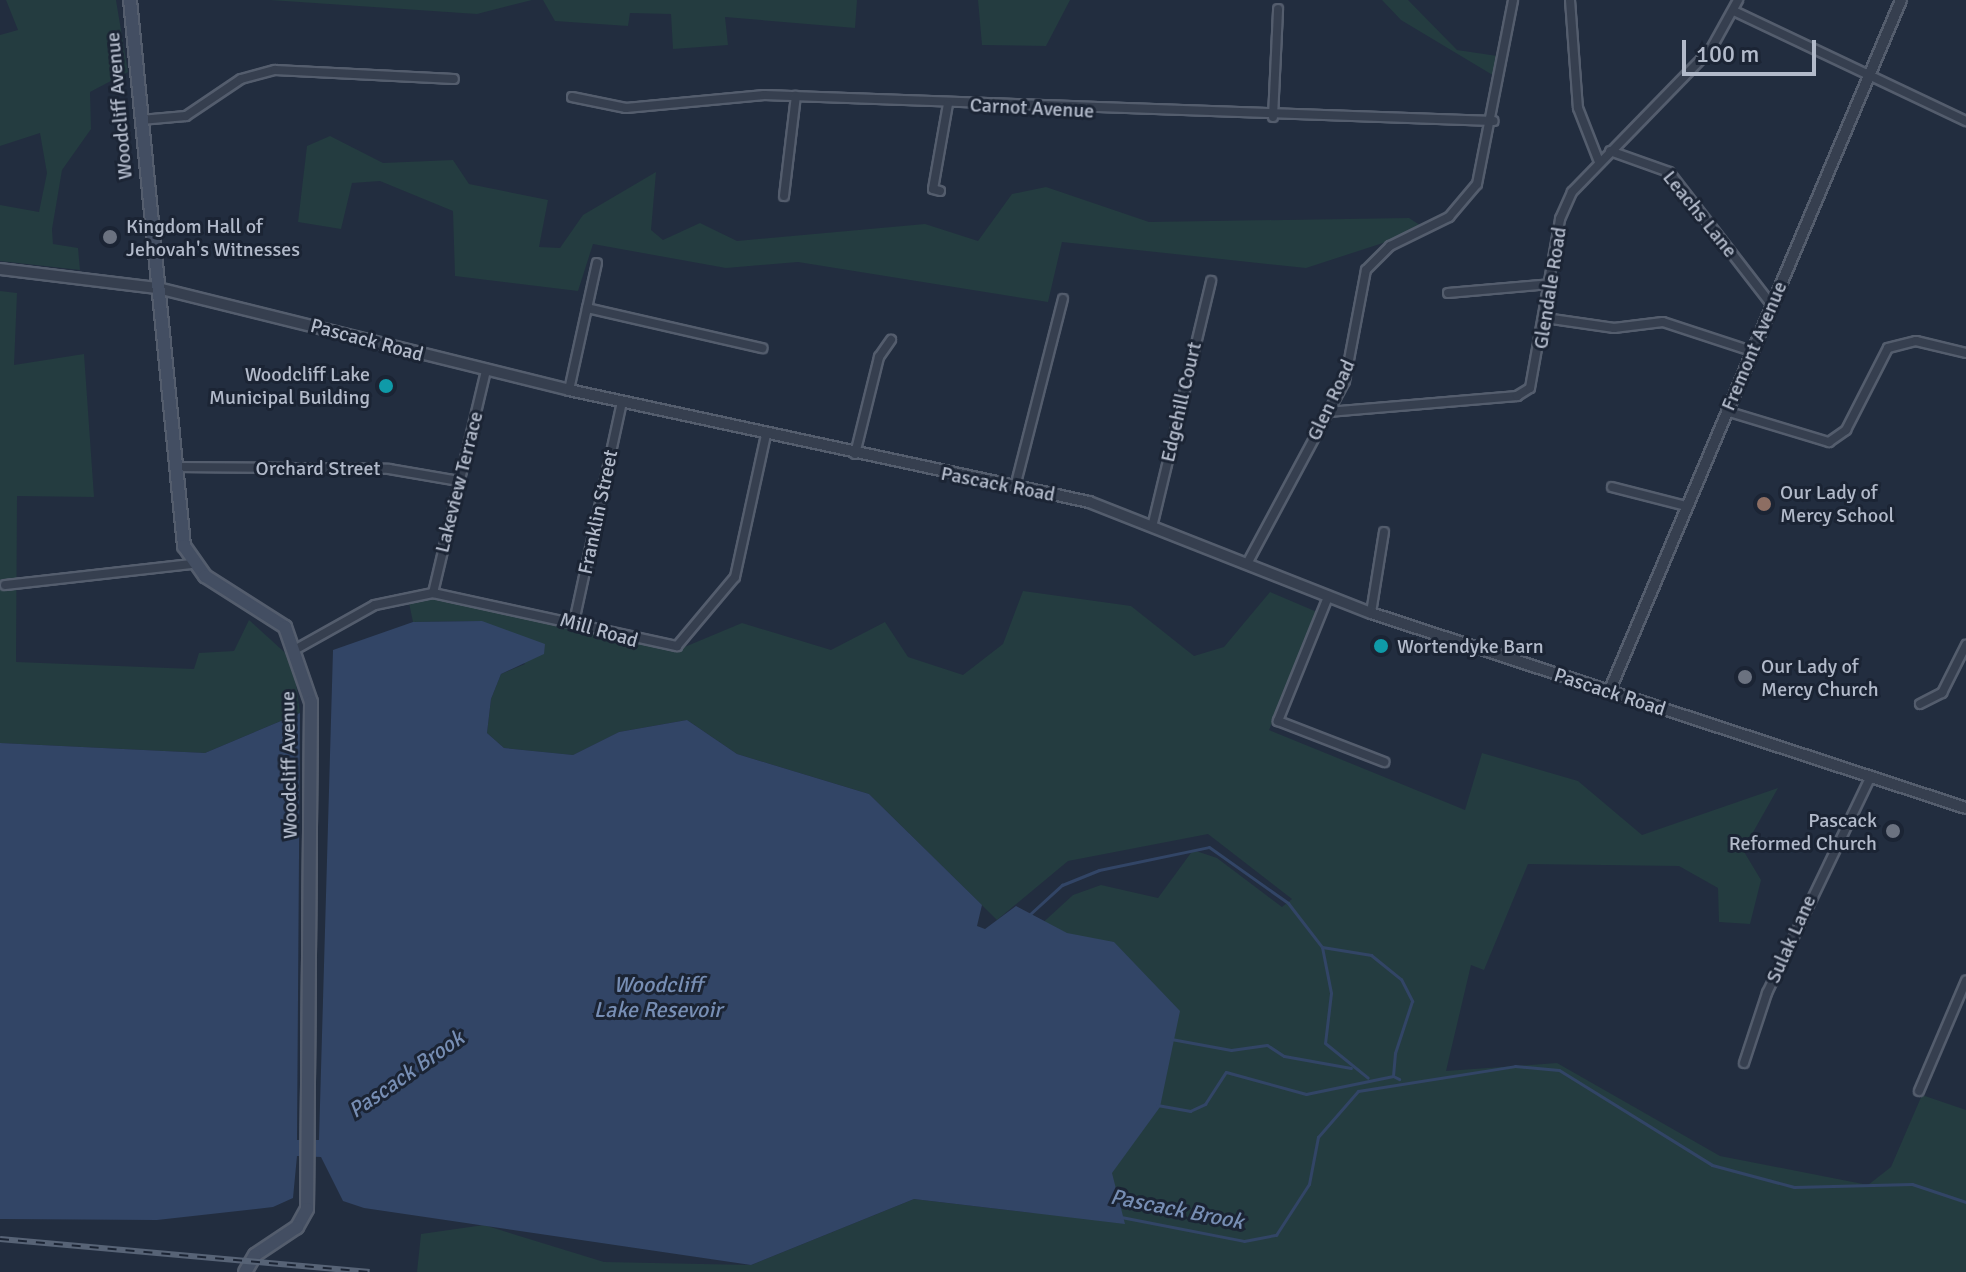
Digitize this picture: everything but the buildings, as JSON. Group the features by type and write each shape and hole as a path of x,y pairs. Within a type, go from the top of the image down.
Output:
{"main road":[{"name":"Woodcliff Avenue","path":"130,0 176,467 192,564 275,617 298,648 311,702 309,1156 302,1223 255,1255 245,1272"}],"street":[{"name":"Glen Road","path":"1249,560 1351,364 1366,270 1380,252 1441,222 1470,196 1494,121 1513,0"},
{"path":"1570,0 1578,108 1599,162"},
{"name":"Glendale Road","path":"1328,412 1524,393 1536,375 1565,206 1599,162 1711,49 1738,0"},
{"name":"Fremont Avenue","path":"1609,692 1901,0"},
{"path":"1273,117 1278,9"},
{"path":"1734,11 1966,121"},
{"path":"141,120 186,116 241,79 275,70 454,79"},
{"path":"784,196 796,96"},
{"name":"Carnot Avenue","path":"572,97 651,108 796,96 1273,117 1494,121"},
{"path":"940,191 933,189 948,104"},
{"name":"Leachs Lane","path":"1610,151 1669,172 1771,304"},
{"path":"569,390 597,263"},
{"name":"Pascack Road","path":"0,269 158,288 486,371 766,435 1015,487 1153,523 1249,560 1328,597 1371,613 1966,808"},
{"name":"Edgehill Court","path":"1153,523 1211,281"},
{"path":"1448,293 1550,284"},
{"path":"1015,487 1063,299"},
{"path":"587,308 762,348"},
{"path":"1545,318 1614,328 1654,321 1751,351"},
{"path":"855,454 879,357 891,340"},
{"path":"1726,411 1829,442 1846,430 1888,348 1916,341 1966,353"},
{"name":"Lakeview Terrace","path":"433,593 486,371"},
{"name":"Franklin Street","path":"574,622 622,402"},
{"name":"Mill Road","path":"298,648 375,605 433,593 574,622 660,647 684,642 723,597 742,561 766,435"},
{"name":"Orchard Street","path":"176,467 389,469 459,481"},
{"path":"1612,487 1686,506"},
{"path":"1371,613 1384,532"},
{"path":"5,585 192,564"},
{"path":"1328,597 1278,721 1384,762"},
{"path":"1920,704 1942,693 1966,645"},
{"name":"Sulak Lane","path":"1744,1063 1767,993 1870,778"},
{"path":"1919,1091 1966,981"}],"green space":[{"path":"6,0 116,0 128,72 90,92 91,129 62,170 52,229 53,244 78,248 80,270 0,261 0,205 39,212 47,173 40,133 0,146 0,35 18,30"},
{"path":"270,0 532,0 477,14"},
{"path":"543,0 857,0 855,28 725,17 728,45 673,49 671,14 630,13 628,26 555,21"},
{"path":"978,0 1070,0 1046,46 982,45"},
{"path":"1382,0 1408,0 1457,50 1504,57 1501,80 1401,20"},
{"path":"330,136 383,163 453,160 469,184 548,200 539,247 560,248 583,215 656,172 651,230 663,240 700,223 737,241 925,224 978,241 1012,194 1046,187 1149,222 1409,218 1426,229 1306,268 1062,242 1048,302 798,262 726,268 593,244 578,291 455,276 453,211 380,181 352,183 341,229 298,222 307,146"},
{"path":"0,291 17,293 14,365 84,354 94,497 17,496 16,662 194,669 199,653 234,651 249,620 293,660 300,713 205,753 0,743"},
{"path":"1023,591 1131,606 1194,656 1224,647 1270,592 1317,612 1269,730 1465,810 1482,753 1578,781 1642,835 1778,788 1743,850 1761,880 1750,924 1719,922 1718,888 1679,866 1528,864 1484,970 1471,965 1446,1071 1557,1063 1720,1156 1868,1185 1891,1167 1922,1095 1966,1110 1966,1272 417,1272 421,1234 484,1225 604,1262 751,1265 914,1199 1034,1213 1012,951 1073,895 1101,885 1158,898 1193,850 1217,858 1282,907 1292,899 1208,834 1068,861 997,920 869,794 737,754 687,720 619,732 573,755 504,748 487,733 491,699 501,674 525,664 482,621 413,622 408,598 479,601 675,651 742,623 831,650 885,622 908,657 963,675 1003,644"}],"water":[{"name":"Woodcliff Lake Resevoir","path":"482,621 545,644 544,654 501,674 491,699 487,733 504,748 573,755 619,732 687,720 737,754 869,794 982,905 977,926 985,929 1016,906 1067,933 1114,942 1180,1011 1160,1107 1112,1173 1125,1224 914,1199 751,1265 364,1208 343,1201 321,1157 297,1156 293,1198 273,1207 157,1220 0,1219 0,743 205,753 300,713 297,1140 319,1140 333,650 413,622"}],"waterway":[{"name":"Pascack Brook","path":"1029,915 1062,885 1099,870 1209,847 1288,903 1322,947 1371,955 1401,979 1412,1001 1395,1053 1393,1076 1399,1079"},
{"path":"1322,947 1331,993 1325,1043 1368,1078"},
{"path":"1171,1039 1231,1050 1267,1045 1284,1056 1351,1068"},
{"name":"Pascack Brook","path":"1121,1217 1244,1241 1276,1235 1309,1184 1318,1137 1358,1091 1515,1066 1559,1070 1712,1165 1794,1187 1912,1184 1966,1202"},
{"path":"1157,1105 1190,1111 1205,1104 1226,1072 1306,1094 1393,1076"}],"railway":[{"path":"0,1239 370,1272"}],"place":[{"name":"Kingdom Hall of Jehovah's Witnesses","path":"110,237"},
{"name":"Woodcliff Lake Municipal Building","path":"386,386"},
{"name":"Our Lady of Mercy School","path":"1764,504"},
{"name":"Wortendyke Barn","path":"1381,646"},
{"name":"Our Lady of Mercy Church","path":"1745,677"},
{"name":"Pascack Reformed Church","path":"1893,831"}]}
